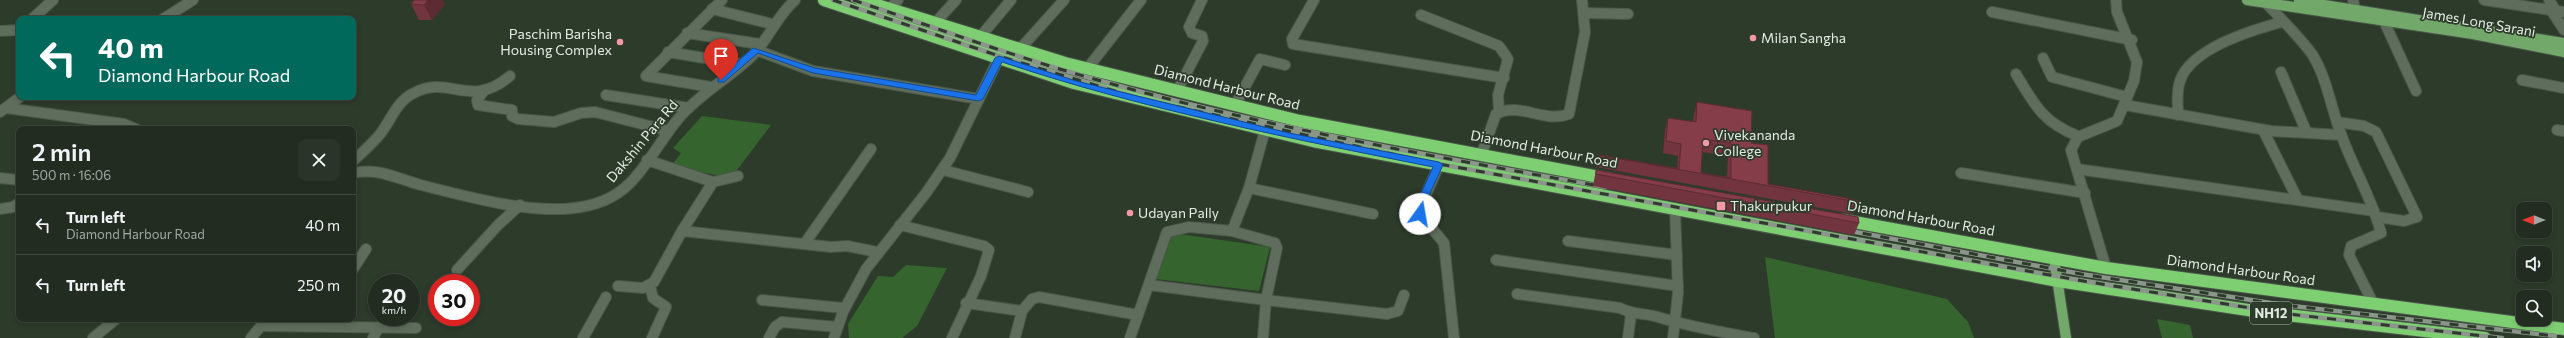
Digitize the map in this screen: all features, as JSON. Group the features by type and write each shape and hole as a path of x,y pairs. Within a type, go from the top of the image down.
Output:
{"highway":[{"name":"NH12","path":"824,0 1074,83 1313,141 2058,281 2261,312 2485,338"},
{"name":"Diamond Harbour Road","path":"861,0 893,4 935,23 1061,62 1300,121 1482,153 1625,181"},
{"path":"1049,75 1061,62"},
{"path":"1559,188 1563,170"},
{"name":"Diamond Harbour Road","path":"1834,219 2106,268 2564,329"}],"main road":[{"name":"James Long Sarani","path":"2247,0 2384,22 2473,34 2564,52"},
{"path":"2291,0 2354,5 2564,43"},
{"path":"2054,258 2066,338"}],"street":[{"path":"35,16 52,0"},
{"path":"167,16 193,0"},
{"path":"711,87 648,77 647,74 722,0"},
{"name":"Dakshin Para Rd","path":"356,173 373,170 464,197 520,205 558,209 580,208 601,203 616,196 627,186 669,131 689,108 711,87 741,64 758,47 772,24 795,0"},
{"path":"935,23 956,0"},
{"path":"980,37 1011,0"},
{"path":"1020,49 1064,0"},
{"path":"1087,69 1141,0"},
{"path":"1177,91 1203,41 1202,36 1192,33 1189,27 1202,0"},
{"path":"1314,0 1292,39 1293,44 1504,78"},
{"path":"1499,111 1514,109 1556,117 1565,117 1569,114 1585,32 1582,0"},
{"path":"2106,268 2071,150 2072,143 2078,136 2116,122 2126,101 2137,71 2138,61 2132,40 2116,10 2116,0"},
{"path":"2484,0 2557,11"},
{"path":"2549,0 2557,11 2564,30"},
{"path":"2265,2 2312,55 2321,72 2341,135 2376,214 2381,233 2376,237 2351,246 2349,255 2373,303"},
{"path":"879,18 893,4"},
{"path":"712,9 772,24"},
{"path":"1584,12 1628,14"},
{"path":"1992,12 2132,40"},
{"path":"1421,15 1499,46 1506,52 1508,59 1498,96 1499,111 1496,114 1482,153"},
{"path":"2178,115 2178,86 2190,64 2241,34 2282,22"},
{"path":"2384,22 2416,91"},
{"path":"0,31 16,30"},
{"path":"687,33 758,47 813,70 979,99"},
{"path":"668,52 741,64"},
{"path":"769,338 775,328 782,322 835,333 843,308 860,276 877,252 943,170 968,126 999,58"},
{"path":"2043,58 2052,77 2126,101 2178,115 2263,130 2306,131 2341,135"},
{"path":"1235,105 1260,59 1285,65"},
{"path":"2281,72 2306,131"},
{"path":"2016,74 2046,121 2060,130 2078,136"},
{"path":"356,158 381,133 398,102 410,95 437,86 483,92 494,88 510,76"},
{"path":"2522,80 2564,88"},
{"path":"483,92 477,100 478,104 512,110 512,116 518,118 554,122 581,113 595,112 669,131"},
{"path":"606,95 689,108"},
{"path":"3,110 16,100"},
{"path":"3,110 124,124 129,126"},
{"path":"2077,168 2298,200 2413,221 2417,217 2376,132 2364,126 2338,122"},
{"path":"1232,231 1249,188 1265,130"},
{"path":"2263,130 2298,200"},
{"path":"805,243 871,149"},
{"path":"647,160 713,182 738,176"},
{"path":"1439,165 1420,208 1420,214 1444,243 1454,338"},
{"path":"943,170 1028,192"},
{"path":"1960,173 2085,193"},
{"path":"0,178 16,180"},
{"path":"650,286 658,276 682,231 713,182"},
{"path":"1249,188 1373,214"},
{"path":"0,209 13,207 16,205"},
{"path":"457,270 498,225 520,205"},
{"path":"1673,338 1673,323 1678,286 1675,209"},
{"path":"900,225 984,246 989,250 989,256 981,276 966,303 952,338"},
{"path":"1130,338 1167,232 1173,227 1232,231 1275,243 1276,248 1266,300 1263,338"},
{"path":"682,231 805,243 831,247 855,247 877,252"},
{"path":"1568,241 1677,256"},
{"path":"356,264 366,249"},
{"path":"1496,260 1678,286"},
{"path":"1149,285 1387,314 1398,310 1404,295"},
{"path":"618,286 650,286"},
{"path":"650,286 653,298 666,307 652,338"},
{"path":"1517,294 1620,308 1631,314 1657,317 1673,323 1754,338"},
{"path":"583,338 606,297"},
{"path":"1014,338 1022,311 1032,299 1039,297 1138,315"},
{"path":"762,300 843,308"},
{"path":"966,303 1022,311"},
{"path":"1628,338 1631,314"},
{"path":"93,338 112,322"},
{"path":"251,338 264,322 416,328"},
{"path":"373,338 379,327"}],"shaded area":[{"path":"702,116 771,125 731,178 671,166 681,153 673,148"},
{"path":"1173,233 1270,247 1259,291 1156,279"},
{"path":"1765,257 1947,299 1968,322 1974,338 1775,338"},
{"path":"906,265 947,268 917,326 902,338 849,338 848,324 878,276 893,277"},
{"path":"2157,319 2190,325 2193,338 2162,338"}],"building":[{"path":"414,0 428,0 424,5 411,4"},
{"name":"Vivekananda College","path":"1697,102 1752,111 1751,143 1768,145 1768,184 1858,200 1858,202 1599,155 1679,169 1681,144 1666,141 1668,118 1696,122","holes":["1703,139 1731,143 1731,178 1701,173"]},
{"path":"1596,170 1858,217 1859,223 1596,174"}],"railway":[{"path":"833,0 1002,57 1138,98 1428,162 2083,281 2288,314 2502,338"},
{"path":"853,0 1073,73 1229,114 1291,128 1605,187"},
{"path":"1845,230 2081,274 2284,305 2564,337"}],"place":[{"name":"Milan Sangha","path":"1753,38"},
{"name":"Paschim Barisha Housing Complex","path":"620,42"},
{"name":"Vivekananda College","path":"1706,143"},
{"name":"Thakurpukur","path":"1721,206"},
{"name":"Udayan Pally","path":"1130,213"}],"route":[{"path":"721,80 744,62 756,50 790,64 813,70 979,99 999,58 1074,83 1289,136 1439,165 1421,202 1420,214"}]}
